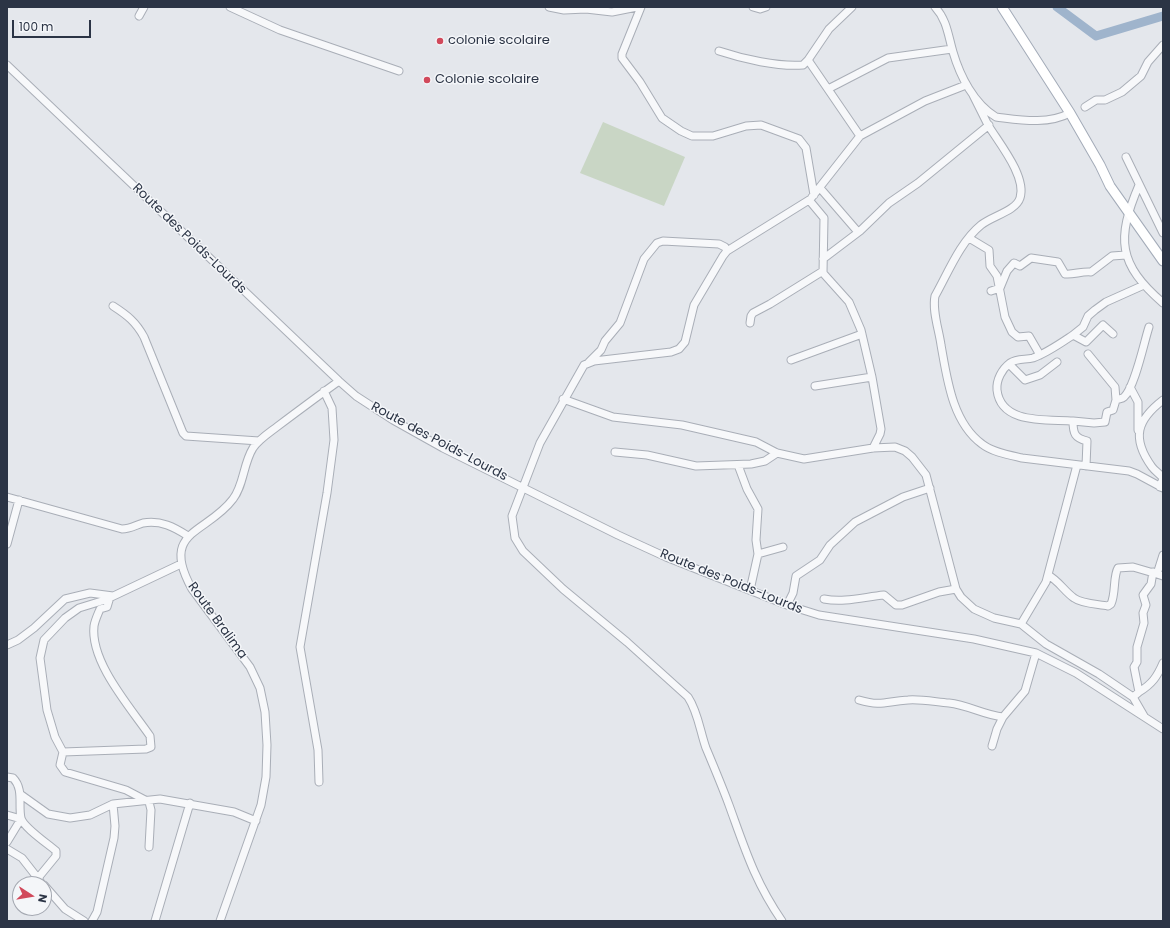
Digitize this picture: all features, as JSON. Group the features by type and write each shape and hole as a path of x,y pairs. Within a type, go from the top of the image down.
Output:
{"main road":[{"path":"1002,7 1070,113 1100,164 1110,186 1163,262"}],"street":[{"path":"139,16 144,7"},
{"path":"230,7 280,30 399,71"},
{"path":"549,7 564,10 586,9 612,12 637,7"},
{"path":"641,7 622,54 622,58 640,82 662,118 680,131 692,136 713,136 754,125 777,130 799,139 806,148 812,198 824,218 823,271 825,277 849,302 862,334 872,376 881,429 873,448"},
{"path":"753,7 760,9 766,7"},
{"path":"719,50 742,57 778,63 803,65 808,60 828,29 852,7"},
{"path":"935,7 945,19 952,49 966,85 990,114 996,117 1046,121 1061,118 1070,113"},
{"path":"1085,107 1096,100 1105,100 1122,92 1141,76 1149,60 1163,45"},
{"path":"828,89 854,74 888,58 952,49"},
{"path":"808,60 860,136"},
{"name":"Route des Poids-Lourds","path":"7,65 339,381 356,396 393,420 523,488 645,548 786,605 838,619 974,640 1036,653 1062,665 1163,729"},
{"path":"589,362 671,352 679,349 685,342 694,305 722,256 727,251 812,198 860,136 925,101 966,85"},
{"path":"973,95 1019,178 1020,198 1015,207 990,218 969,238 934,300 943,354 958,413 966,428 986,447 1011,456 1137,474 1163,488"},
{"path":"823,259 858,232 889,203 918,184 989,125"},
{"path":"1126,157 1163,233"},
{"path":"1139,185 1127,212 1125,231 1126,255 1134,272 1163,303"},
{"path":"820,188 858,232"},
{"path":"969,238 989,250 991,269 997,276 1005,317 1012,332 1018,337 1029,336 1040,355"},
{"path":"727,251 725,246 719,244 663,241 657,243 644,258 620,323 605,342 601,350 584,365 540,442 511,520 518,546 562,589 643,656 691,701 703,739 729,804 746,855 764,894 782,921"},
{"path":"991,292 1000,288 1005,274 1014,263 1020,266 1031,258 1058,262 1067,275 1081,271 1091,272 1112,256 1126,255"},
{"path":"750,323 753,313 823,271"},
{"path":"1088,354 1115,387 1116,400 1113,410 1107,412 1106,422 1036,419 1017,416 1009,412 1000,402 997,387 1000,375 1009,364 1040,355 1083,328 1088,316 1095,310 1110,300 1144,284"},
{"path":"113,306 130,317 138,325 158,368 183,433 186,436 259,441"},
{"path":"1073,335 1086,342 1103,325 1113,334"},
{"path":"1116,400 1124,397 1137,375 1138,362 1149,327"},
{"path":"791,360 862,334"},
{"path":"1009,364 1025,380 1040,375 1057,362"},
{"path":"815,386 872,376"},
{"path":"149,847 151,810 149,802 126,790 65,772 60,765 63,752 55,737 47,710 41,649 44,640 64,618 79,608 112,597 181,564 181,552 188,536 192,531 221,513 235,497 249,457 259,441 339,381"},
{"path":"1130,387 1138,402 1138,432 1141,446 1147,460 1163,478 1160,487 1163,488"},
{"path":"319,782 318,750 300,647 334,440 332,408 324,391"},
{"path":"564,399 619,419 670,422 742,438 765,445 777,453 811,459 873,448 895,447 905,451 923,468 930,488 956,589 961,597 974,609 994,618 1022,624 1046,644 1136,694"},
{"path":"1138,432 1146,415 1163,400"},
{"path":"1073,421 1074,434 1080,440 1087,441 1086,466"},
{"path":"615,452 647,454 696,466 758,463 777,453"},
{"path":"738,465 747,489 758,509 756,540 758,554 750,590"},
{"path":"1022,624 1043,588 1048,575 1077,465"},
{"path":"786,605 792,595 796,576 820,560 830,545 855,522 903,497 930,488"},
{"path":"7,497 122,529 133,528 143,523 171,525 188,536"},
{"path":"7,544 19,500"},
{"path":"758,554 783,546"},
{"path":"1144,716 1136,694 1134,667 1137,662 1137,647 1144,622 1143,613 1146,605 1143,595 1158,574 1163,555"},
{"name":"Route Bralima","path":"181,564 192,589 250,667 260,688 265,712 267,745 261,805 220,921"},
{"path":"1048,575 1058,580 1074,599 1108,606 1111,604 1115,592 1115,575 1118,568 1133,567 1158,574"},
{"path":"824,599 839,602 851,598 884,595 896,604 902,605 939,592 956,589"},
{"path":"7,645 18,640 38,625 65,599 90,593 112,597"},
{"path":"63,752 146,749 152,747 150,736 104,668 94,637 95,621 100,608 108,606 112,597"},
{"path":"992,746 997,729 1003,717 1024,691 1036,653"},
{"path":"1136,694 1151,684 1160,672 1163,663"},
{"path":"859,700 882,704 912,700 950,703 966,706 985,714 1003,717"},
{"path":"7,776 15,780 20,794 21,819 7,842"},
{"path":"20,794 48,814 70,818 90,815 113,804 133,801 149,802 160,799 190,803 234,812 256,821"},
{"path":"155,921 190,803"},
{"path":"92,921 97,912 114,838 115,826 113,804"},
{"path":"7,815 21,819 56,851 56,856 45,876"},
{"path":"7,849 22,858 37,876"},
{"path":"52,894 65,909 84,921"}],"green space":[{"path":"603,122 685,157 664,206 580,173"}],"waterway":[{"path":"1057,7 1096,36 1163,16"}],"place":[{"name":"colonie scolaire","path":"440,41"},
{"name":"Colonie scolaire","path":"427,80"}]}
